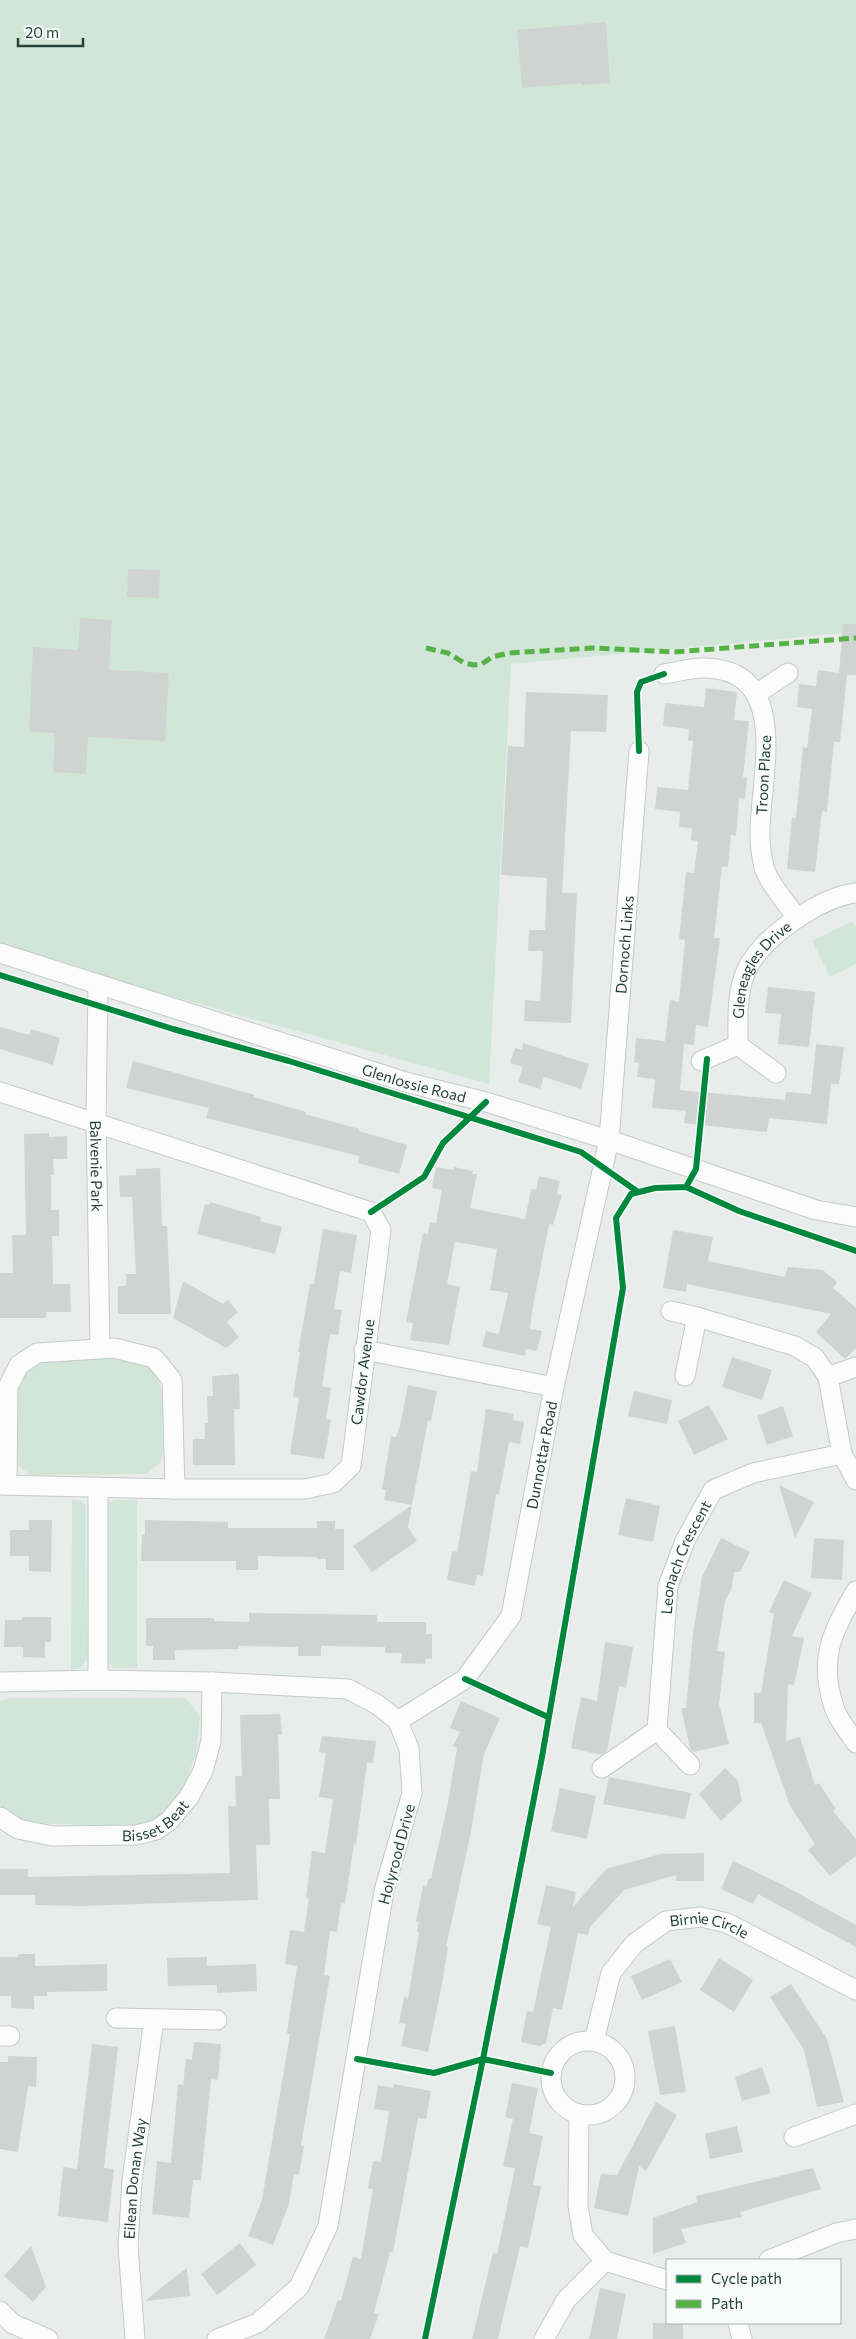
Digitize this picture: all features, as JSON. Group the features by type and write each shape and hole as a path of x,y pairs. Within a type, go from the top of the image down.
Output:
{"street":[{"name":"Troon Place","path":"664,674 706,668 730,673 745,681 756,694 766,724 767,761 760,836 764,870 797,918"},
{"path":"756,694 788,673"},
{"name":"Dornoch Links","path":"609,1140 639,750"},
{"name":"Gleneagles Drive","path":"776,1072 738,1045 738,1003 748,968 762,949 797,918 830,900 856,893"},
{"name":"Glenlossie Road","path":"0,953 409,1083 486,1102 609,1140 816,1210 856,1217"},
{"name":"Balvenie Park","path":"98,984 96,1121 100,1348"},
{"path":"701,1061 738,1045"},
{"name":"Cawdor Avenue","path":"0,1092 96,1121 371,1212 381,1230 364,1350 351,1466 333,1483 305,1489 175,1489 4,1485"},
{"name":"Dunnottar Road","path":"398,1721 465,1679 511,1616 554,1387 609,1140"},
{"path":"670,1311 697,1317 795,1346 815,1358 828,1377 842,1454 856,1480"},
{"path":"684,1376 697,1317"},
{"path":"4,1485 8,1387 19,1365 36,1353 114,1348 154,1358 172,1380 175,1489"},
{"path":"364,1350 554,1387"},
{"path":"828,1377 856,1367"},
{"name":"Leonach Crescent","path":"657,1730 668,1586 685,1541 713,1490 753,1473 842,1454"},
{"path":"98,1487 98,1680"},
{"path":"856,1591 834,1630 826,1662 834,1708 856,1743"},
{"name":"Holyrood Drive","path":"0,1682 98,1680 212,1682 348,1689 378,1705 398,1721 409,1749 412,1793 384,1891 328,2226 300,2287 261,2331 216,2339"},
{"name":"Bisset Beat","path":"0,1817 18,1829 52,1836 136,1836 156,1830 169,1821 189,1797 203,1771 211,1741 212,1682"},
{"path":"602,1768 657,1730 690,1765"},
{"name":"Birnie Circle","path":"594,2041 610,1973 634,1944 666,1921 701,1918 727,1923 856,1990"},
{"path":"116,2018 217,2020"},
{"name":"Eilean Donan Way","path":"135,2339 128,2246 132,2181 154,2019"},
{"path":"594,2041 606,2046 618,2057 624,2069 625,2083 621,2096 611,2107 599,2114 579,2114 560,2103 553,2092 551,2072 555,2060 566,2048 578,2042 594,2041"},
{"path":"579,2114 578,2206 582,2235 605,2261 666,2280"},
{"path":"794,2137 856,2114"},
{"path":"771,2259 836,2233 856,2229"},
{"path":"544,2339 566,2300 605,2261"},
{"path":"0,2311 13,2324 48,2339"},
{"path":"738,2324 742,2339"}],"green space":[{"path":"0,0 856,0 856,632 511,664 489,1084 0,949"},
{"path":"853,921 856,927 856,964 830,977 812,941"},
{"path":"103,1356 126,1359 143,1365 154,1373 160,1384 163,1413 163,1452 160,1463 146,1474 30,1475 19,1466 17,1459 18,1389 20,1377 34,1361"},
{"path":"72,1500 81,1501 86,1505 87,1660 80,1668 71,1670"},
{"path":"114,1500 137,1500 137,1668 112,1668 105,1656 107,1504"},
{"path":"9,1698 186,1698 200,1717 196,1755 183,1788 160,1815 139,1827 30,1823 5,1812 0,1805 0,1702"}],"building":[{"path":"606,22 610,83 582,85 582,83 522,88 517,30"},
{"path":"128,569 160,570 159,598 127,597"},
{"path":"80,618 112,620 109,670 169,673 165,741 88,737 86,774 53,772 55,733 29,732 33,647 78,650"},
{"path":"843,624 856,624 856,675 847,675 840,742 834,742 827,812 822,811 815,872 787,869 792,818 796,818 803,747 807,748 812,709 797,707 799,684 816,686 818,670 839,673"},
{"path":"706,688 737,692 734,720 749,721 743,777 747,778 745,799 739,798 736,836 731,835 728,867 722,866 714,938 720,938 708,1027 696,1025 694,1045 684,1044 680,1090 785,1100 786,1092 811,1094 816,1044 844,1047 839,1084 831,1084 827,1124 769,1118 767,1132 684,1123 686,1111 652,1108 655,1079 637,1077 639,1063 634,1062 636,1038 665,1041 670,1000 679,1002 685,940 679,939 686,872 694,873 698,841 691,840 692,828 679,827 680,812 655,809 657,787 688,790 693,741 688,740 689,729 663,726 665,703 704,707"},
{"path":"526,692 608,695 606,732 571,731 562,893 577,893 571,1023 524,1021 525,1000 540,1001 543,951 528,951 529,930 545,930 547,878 501,875 508,746 524,747"},
{"path":"768,987 815,992 809,1047 778,1044 781,1014 765,1013"},
{"path":"0,1027 29,1035 31,1029 60,1038 53,1065 0,1049"},
{"path":"523,1043 589,1064 581,1089 544,1077 540,1089 518,1082 523,1067 510,1063 515,1048 522,1050"},
{"path":"133,1061 255,1095 254,1097 306,1112 305,1114 407,1145 399,1174 358,1163 359,1156 206,1118 209,1108 126,1088"},
{"path":"49,1133 49,1137 67,1136 67,1159 53,1159 54,1175 51,1175 51,1210 59,1210 59,1236 52,1236 53,1284 70,1284 71,1312 46,1312 46,1318 0,1318 0,1273 13,1273 12,1235 26,1235 24,1134"},
{"path":"436,1167 454,1170 454,1167 473,1171 472,1174 477,1174 470,1208 525,1219 531,1189 536,1190 539,1176 560,1181 557,1194 562,1195 553,1225 549,1224 532,1312 530,1329 542,1331 537,1351 526,1349 525,1356 482,1347 486,1331 499,1334 508,1293 490,1290 497,1249 455,1242 447,1284 460,1287 449,1345 410,1340 413,1323 406,1322 423,1233 428,1234 430,1222 436,1223 442,1190 432,1188"},
{"path":"160,1168 162,1226 167,1226 171,1314 118,1314 118,1286 126,1286 126,1274 136,1274 132,1197 120,1197 119,1176 136,1175 136,1169"},
{"path":"210,1202 261,1217 260,1221 282,1227 275,1254 197,1234 205,1204 209,1205"},
{"path":"323,1229 357,1235 351,1273 340,1271 334,1309 342,1310 338,1335 330,1334 322,1386 331,1388 326,1419 331,1420 324,1459 290,1454 299,1398 293,1397 300,1352 298,1352 310,1284 314,1284"},
{"path":"673,1230 713,1237 708,1261 785,1277 788,1267 823,1270 837,1282 833,1288 856,1308 856,1348 845,1359 816,1332 831,1314 687,1284 686,1292 663,1288"},
{"path":"183,1281 223,1304 228,1300 238,1312 227,1322 239,1337 226,1348 173,1318"},
{"path":"732,1357 772,1370 762,1400 722,1387"},
{"path":"239,1374 240,1409 234,1409 235,1465 193,1465 193,1439 205,1439 205,1423 208,1423 207,1396 213,1396 212,1376"},
{"path":"408,1385 437,1391 431,1421 428,1420 412,1505 384,1500 386,1490 382,1489 391,1436 396,1437 400,1426"},
{"path":"634,1391 672,1400 667,1424 628,1416"},
{"path":"709,1405 728,1439 694,1455 678,1421"},
{"path":"783,1406 793,1436 767,1445 757,1416"},
{"path":"486,1409 514,1414 513,1420 524,1422 520,1444 509,1442 499,1495 496,1494 483,1576 477,1575 475,1586 447,1580 452,1551 457,1552 471,1471 477,1472"},
{"path":"779,1485 814,1502 795,1538"},
{"path":"626,1498 660,1506 653,1542 618,1535"},
{"path":"412,1505 408,1527 417,1541 372,1572 353,1546"},
{"path":"29,1520 52,1520 51,1572 29,1571 29,1556 10,1556 10,1530 29,1530"},
{"path":"145,1520 228,1522 228,1528 317,1528 317,1521 335,1521 335,1529 344,1529 344,1570 326,1570 326,1559 317,1559 317,1557 258,1556 258,1570 236,1570 236,1561 141,1561 142,1535 145,1535"},
{"path":"721,1538 750,1552 740,1572 734,1572 732,1587 725,1601 717,1651 725,1652 719,1704 729,1744 693,1752 690,1748 681,1708 686,1708 693,1634 702,1577"},
{"path":"814,1538 844,1540 842,1580 811,1578"},
{"path":"784,1580 812,1593 792,1636 804,1638 794,1685 788,1684 786,1741 800,1737 815,1785 819,1783 836,1809 833,1811 856,1839 856,1856 830,1876 808,1850 815,1844 790,1806 761,1723 754,1723 754,1692 761,1693 774,1614 769,1612"},
{"path":"249,1613 377,1615 377,1622 426,1622 426,1634 432,1634 432,1659 426,1658 425,1664 401,1663 402,1653 385,1653 385,1647 321,1646 321,1656 298,1656 298,1647 239,1646 239,1649 175,1650 175,1660 153,1660 153,1646 146,1646 146,1618 214,1618 214,1621 249,1622"},
{"path":"22,1617 51,1617 51,1642 45,1642 45,1658 23,1657 23,1647 4,1647 5,1620 22,1620"},
{"path":"605,1642 633,1647 626,1688 619,1686 607,1751 601,1755 571,1748 581,1697 597,1701"},
{"path":"461,1701 500,1718 484,1754 471,1832 446,1947 448,1947 442,1984 428,2052 401,2046 406,2024 399,2023 404,1997 408,1998 419,1932 417,1932 419,1922 416,1922 423,1885 427,1886 428,1879 431,1879 448,1803 457,1748 453,1746 460,1732 450,1728"},
{"path":"280,1714 282,1735 278,1735 280,1799 269,1799 270,1845 256,1845 258,1900 81,1906 35,1905 35,1895 0,1895 0,1869 28,1869 28,1877 230,1873 228,1806 236,1806 235,1776 242,1776 240,1715"},
{"path":"322,1736 376,1741 373,1763 367,1762 356,1845 354,1844 345,1904 341,1903 337,1932 330,1931 324,1975 330,1976 301,2145 304,2146 299,2175 294,2174 289,2204 273,2245 248,2236 262,2200 290,2034 287,2033 297,1966 285,1964 290,1930 304,1932 309,1899 306,1898 312,1851 325,1853 333,1799 319,1797 326,1753 319,1752"},
{"path":"725,1768 738,1781 742,1801 721,1821 699,1794"},
{"path":"609,1777 691,1793 685,1819 603,1804"},
{"path":"560,1788 596,1796 587,1839 551,1831"},
{"path":"704,1853 704,1881 676,1881 676,1875 624,1890 590,1927 588,1935 578,1933 562,2010 553,2008 546,2043 540,2046 521,2042 527,2011 533,2012 551,1927 537,1924 546,1885 576,1892 573,1907 606,1869 660,1854"},
{"path":"733,1861 781,1884 856,1925 856,1947 758,1894 753,1904 721,1889"},
{"path":"18,1954 35,1954 35,1966 107,1964 107,1991 47,1992 47,1996 34,1996 34,2009 11,2008 11,1996 0,1996 0,1957 18,1957"},
{"path":"207,1957 207,1966 256,1964 257,1991 217,1993 217,1985 168,1986 167,1958"},
{"path":"719,1958 753,1980 734,2012 700,1990"},
{"path":"670,1959 682,1982 642,2000 631,1976"},
{"path":"791,1984 827,2039 844,2102 817,2107 804,2050 770,1997"},
{"path":"675,2026 686,2092 660,2095 648,2031"},
{"path":"194,2042 221,2044 218,2080 211,2079 201,2180 193,2180 189,2218 152,2214 157,2161 171,2163 178,2084 183,2085 186,2059 192,2060"},
{"path":"92,2044 118,2047 104,2168 114,2169 108,2222 58,2216 63,2167 77,2169"},
{"path":"8,2056 37,2057 36,2087 28,2086 18,2152 0,2149 0,2062 8,2062"},
{"path":"762,2067 771,2093 742,2101 735,2077"},
{"path":"512,2083 538,2088 529,2133 543,2136 533,2185 541,2186 528,2248 520,2246 498,2339 472,2339 493,2253 497,2254 515,2168 503,2166 513,2119 505,2117"},
{"path":"394,2084 431,2091 426,2119 418,2118 393,2252 390,2252 374,2313 379,2314 370,2339 324,2339 338,2300 341,2301 353,2257 361,2259 373,2189 368,2188 373,2161 381,2162 389,2111 374,2109 378,2085 393,2088"},
{"path":"656,2102 677,2115 646,2171 639,2166 628,2216 594,2208 601,2174 617,2175"},
{"path":"737,2126 743,2152 710,2159 705,2134"},
{"path":"813,2168 821,2189 740,2212 742,2217 681,2229 686,2243 653,2254 653,2218 697,2202 696,2196"},
{"path":"240,2243 256,2265 217,2295 201,2274"},
{"path":"31,2246 46,2287 33,2302 4,2276"},
{"path":"187,2268 190,2296 145,2301 167,2283"},
{"path":"600,2288 626,2294 617,2339 589,2339"},
{"path":"653,2323 683,2324 683,2339 653,2339"}],"marked path":[{"path":"426,648 448,653 464,663 474,665 482,664 492,657 509,653 593,648 674,652 856,638"}],"cycle path":[{"path":"639,751 637,692 641,682 664,674"},
{"path":"0,975 173,1029 289,1061 581,1152 638,1192"},
{"path":"686,1187 696,1169 707,1059"},
{"path":"371,1212 424,1177 443,1143 486,1102"},
{"path":"425,2339 483,2059 542,1757 623,1288 616,1218 631,1194 655,1188 686,1187 739,1211 856,1251"},
{"path":"465,1679 548,1717"},
{"path":"357,2059 434,2073 483,2059 551,2073"}]}
